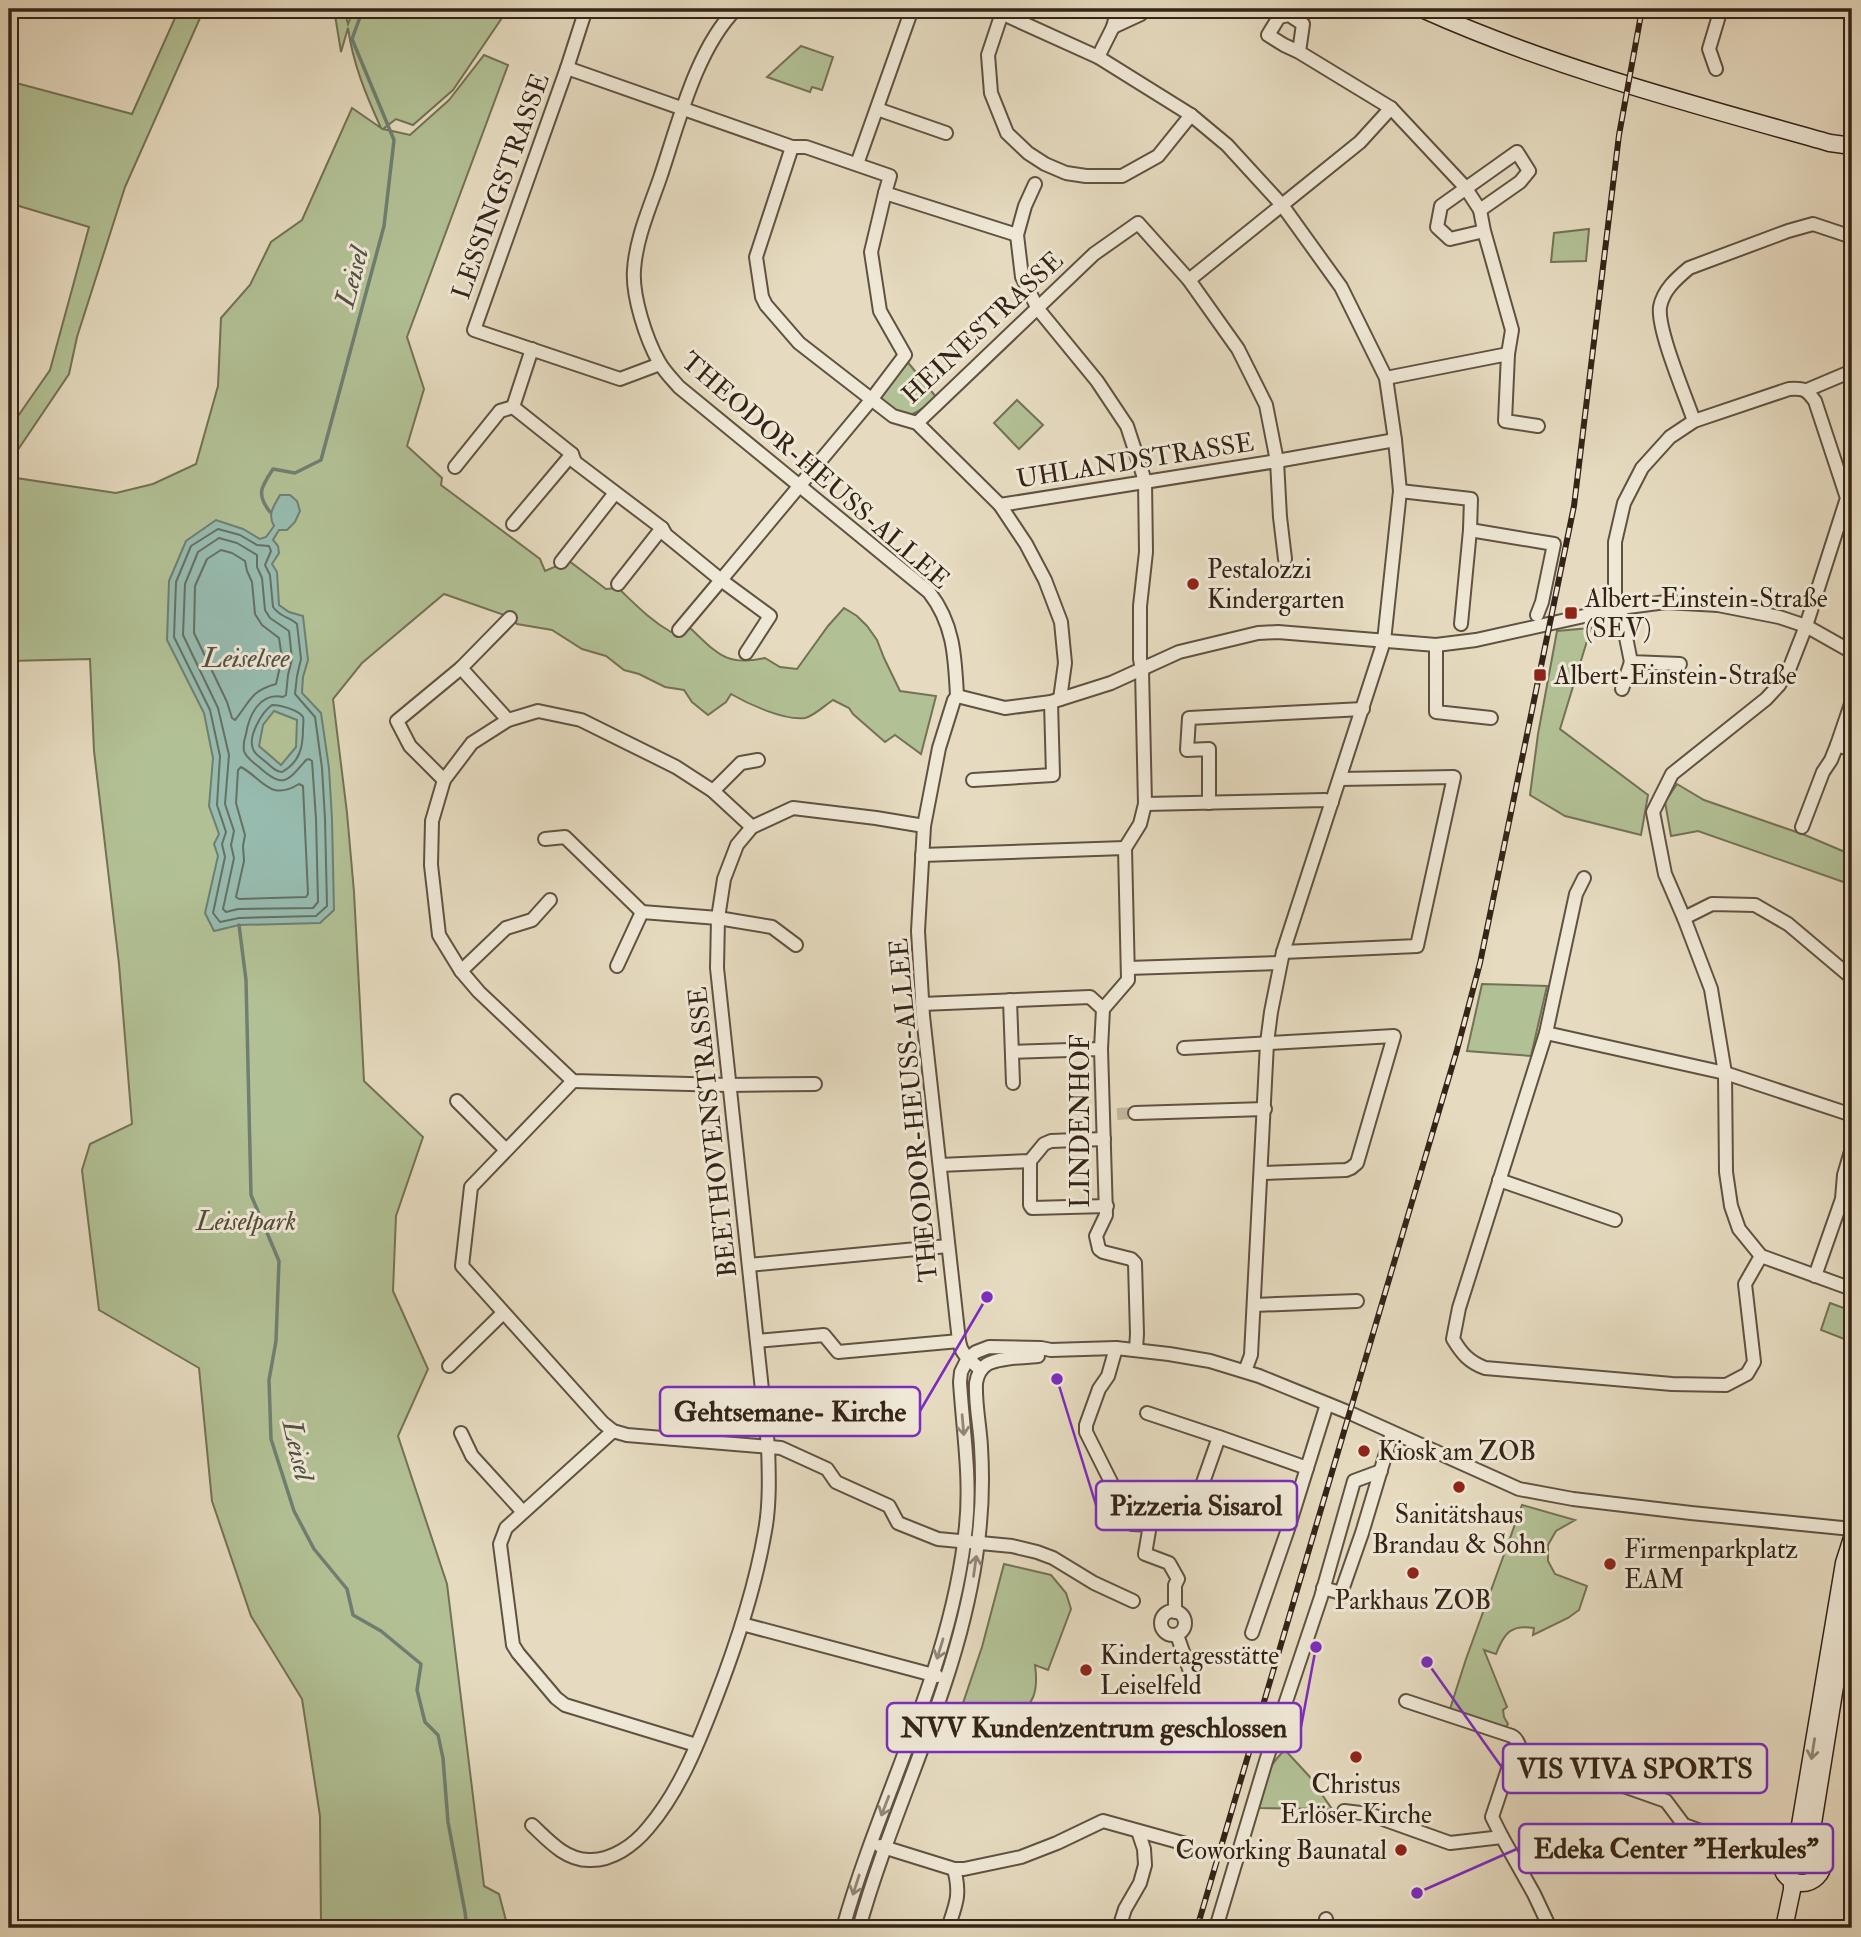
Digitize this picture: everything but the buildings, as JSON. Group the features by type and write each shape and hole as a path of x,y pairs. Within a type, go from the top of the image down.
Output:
{"street":[{"path":"567,68 586,9"},
{"name":"THEODOR-HEUSS-ALLEE","path":"736,9 724,21 700,64 642,229 634,271 639,310 660,364 679,387 929,592 942,608 953,641 957,696 939,748 923,826 918,931 922,1004 960,1348 981,1370"},
{"path":"857,164 912,9"},
{"path":"1098,57 1113,27 1118,9"},
{"path":"1113,27 1141,14 1144,9"},
{"path":"1422,9 1459,26 1627,86 1830,143 1852,146"},
{"path":"1716,69 1709,49 1721,9"},
{"path":"1191,114 1158,156 1122,176 1066,173 1045,164 1028,153 1007,133 991,93 988,55 997,11 1098,57 1191,114 1227,145 1282,205 1341,286 1386,378 1400,491 1384,641 1282,957 1271,1012 1267,1043 1251,1355 1245,1371"},
{"path":"1299,52 1391,108 1465,187 1480,210 1512,330 1504,421 1538,426"},
{"name":"LESSINGSTRASSE","path":"660,364 620,379 474,330 567,68 792,147 806,147 890,176 885,192"},
{"path":"1189,280 1360,142 1391,108"},
{"path":"877,109 946,133"},
{"name":"HEINESTRASSE","path":"792,147 756,257 762,297 799,343 893,416 916,424 1094,254 1138,223 1189,280 1238,349 1266,405 1277,461"},
{"path":"1480,210 1520,182 1529,171 1517,152 1441,206 1437,227 1450,239 1484,231"},
{"path":"922,855 1125,848 1140,824 1145,804 1140,606 1146,552 1146,481 1127,426 1097,381 1038,309 1022,277 1017,235 1025,206 1035,184"},
{"path":"679,630 871,400 905,355 880,311 871,252 885,192 1017,235"},
{"path":"1694,422 1662,330 1660,307 1675,279 1689,268 1813,224 1852,237"},
{"path":"513,407 532,349"},
{"path":"1386,378 1508,354"},
{"path":"1807,390 1852,371"},
{"path":"1622,689 1632,662 1617,608 1615,542 1624,503 1642,468 1670,437 1694,422 1789,389 1807,390 1815,401 1847,498 1807,626 1790,667 1779,685 1766,699 1672,774 1653,812 1665,874 1685,918 1711,989 1725,1073 1726,1172 1731,1206 1739,1229 1761,1256 1852,1289"},
{"path":"513,407 572,454 575,462 662,528 666,535 770,617 746,653"},
{"path":"455,467 500,411 513,407"},
{"name":"UHLANDSTRASSE","path":"916,424 1000,505 1026,544 1045,580 1061,622 1065,663 1055,701"},
{"name":"UHLANDSTRASSE","path":"1000,505 1395,440"},
{"path":"513,524 572,454"},
{"name":"UHLANDSTRASSE","path":"1277,461 1285,559"},
{"path":"1400,491 1471,499 1461,624"},
{"path":"561,562 615,493"},
{"path":"618,584 662,528"},
{"path":"1470,530 1554,544 1537,615"},
{"path":"957,696 1005,708 1055,701 1111,683 1179,652 1258,633 1278,632 1436,645 1476,640 1617,608 1666,602 1718,605 1779,617 1807,626 1852,652"},
{"path":"444,780 410,746 397,721 461,668 510,618"},
{"path":"1436,645 1436,712 1491,718"},
{"path":"1632,662 1679,664"},
{"path":"461,668 508,720"},
{"path":"973,780 1053,775 1055,701"},
{"path":"1802,827 1823,772 1837,745 1852,701"},
{"path":"1209,803 1209,749 1186,750 1189,718 1363,709"},
{"path":"815,1084 573,1081 479,992 461,971 439,935 430,865 432,821 444,780 471,743 508,720 538,711 581,720 676,767 713,791 752,827 793,808 923,826"},
{"path":"1837,745 1852,750"},
{"path":"713,791 741,763 758,760"},
{"path":"1128,968 1417,946 1454,777 1340,779"},
{"path":"1145,804 1300,800 1332,802"},
{"name":"BEETHOVENSTRASSE","path":"532,1825 562,1852 588,1860 602,1859 619,1853 635,1842 658,1815 696,1745 732,1656 757,1570 765,1530 768,1446 717,968 718,918 724,879 737,845 752,827"},
{"path":"545,839 565,837 642,912 718,918 772,927 796,945"},
{"name":"LINDENHOF","path":"1125,848 1128,980 1103,1009 1101,1049 1107,1206 1105,1219 1097,1231 1097,1241 1102,1252 1133,1260 1136,1349"},
{"path":"1584,878 1577,894 1546,1033 1459,1308 1453,1339 1471,1363 1485,1368 1660,1383 1726,1385 1747,1374 1754,1362 1745,1284 1761,1256"},
{"path":"461,971 506,928 532,919 550,900"},
{"path":"1685,918 1712,904 1755,905 1788,924 1852,978"},
{"path":"617,966 642,912"},
{"path":"922,1004 1090,997 1103,1009"},
{"path":"1010,1000 1013,1083"},
{"path":"1546,1033 1725,1073 1852,1115"},
{"path":"1184,1048 1394,1036 1357,1163 1346,1170 1262,1172"},
{"path":"1012,1052 1101,1049"},
{"path":"573,1081 471,1187 462,1266 603,1423 613,1431 627,1435 781,1448 827,1469 836,1482 889,1506 898,1523 938,1539 1012,1546 1053,1558 1094,1583 1133,1601"},
{"path":"457,1101 506,1150"},
{"path":"1135,1113 1265,1109"},
{"path":"1103,1114 1117,1114"},
{"path":"1104,1139 1051,1141 1044,1144 1030,1161 1030,1205 1032,1208 1107,1206"},
{"path":"1815,1276 1842,1199 1852,1148"},
{"path":"940,1165 1030,1161"},
{"path":"1499,1180 1615,1220"},
{"path":"749,1265 948,1246"},
{"path":"1254,1306 1357,1301"},
{"path":"449,1366 503,1313"},
{"path":"757,1341 824,1335 838,1352 959,1341"},
{"path":"843,1928 855,1887 900,1769 950,1614 967,1510 960,1382 961,1372 968,1358 976,1352 989,1347 1051,1350 1115,1348 1210,1361 1245,1371 1327,1404 1519,1489 1573,1499 1678,1512 1852,1529"},
{"path":"1115,1348 1108,1376 1099,1389 1086,1432 1132,1524 1153,1524 1202,1501 1217,1500 1289,1524"},
{"path":"859,1928 885,1848 948,1680 967,1609 978,1542 982,1479 976,1380 981,1370 991,1363 1041,1356 1051,1350"},
{"path":"1252,1633 1327,1404"},
{"path":"1147,1413 1307,1468"},
{"path":"613,1431 506,1528 500,1544 513,1645 517,1653 565,1705 696,1745"},
{"path":"461,1433 472,1456 523,1512"},
{"path":"1323,1588 1341,1593 1392,1433"},
{"path":"1202,1501 1200,1491 1219,1437"},
{"path":"1216,1928 1354,1481 1381,1471"},
{"path":"1153,1524 1145,1554 1169,1563 1178,1578 1175,1585 1175,1612 1181,1614 1185,1623 1183,1630 1177,1635 1192,1677"},
{"path":"1802,1842 1800,1825 1844,1563 1852,1538"},
{"path":"1802,1842 1852,1580"},
{"path":"742,1624 948,1680"},
{"path":"1406,1701 1512,1736 1521,1750 1528,1754 1562,1757 1581,1771 1667,1801 1684,1825 1729,1841 1737,1851 1747,1848 1782,1856"},
{"path":"1521,1750 1513,1754 1492,1817 1550,1928"},
{"path":"1343,1811 1369,1814 1450,1843 1502,1837"},
{"path":"871,1843 954,1870 1015,1859 1103,1821 1186,1844"},
{"path":"1119,1928 1125,1909 1140,1883 1145,1864 1144,1849 1138,1831"},
{"path":"1802,1842 1817,1847 1822,1855 1822,1863 1815,1878 1799,1881 1783,1873 1781,1863 1786,1848 1802,1842"},
{"path":"948,1928 959,1886 954,1870"},
{"path":"1784,1928 1792,1890 1799,1881"},
{"path":"1794,1928 1799,1881"}],"green space":[{"path":"179,9 204,9 125,187 77,337 69,374 9,463 9,429 50,370 89,227 9,203 9,81 132,114"},
{"name":"Leiselpark","path":"334,9 344,9 348,24 354,9 508,9 453,90 413,125 396,119 383,129 410,135 449,100 484,55 508,65 407,337 424,389 407,446 442,478 441,485 540,559 545,571 569,561 606,589 618,588 643,612 671,632 689,627 722,656 740,661 765,658 780,667 797,669 844,608 857,616 877,640 900,691 936,696 921,754 895,735 885,742 849,708 833,700 808,717 797,718 767,711 731,694 726,702 708,715 692,702 684,690 665,687 624,670 606,656 582,649 552,630 517,624 510,617 444,594 362,663 333,699 354,892 364,1081 423,1137 396,1216 393,1291 428,1369 398,1436 447,1584 484,1886 499,1894 508,1928 321,1928 320,1816 302,1699 251,1616 212,1501 199,1368 99,1310 82,1170 90,1144 132,1124 119,964 94,751 90,659 9,661 9,477 116,493 153,484 196,464 218,386 221,318 250,285 271,242 302,220 352,108 381,128 361,79 348,28 341,52"},
{"path":"801,46 833,57 822,90 812,87 810,92 767,77"},
{"path":"1589,229 1586,261 1551,262 1554,233"},
{"path":"906,360 936,397 920,410 907,415 894,411 879,398"},
{"path":"1017,400 1043,425 1019,449 994,423"},
{"path":"1591,628 1560,729 1648,795 1641,835 1565,816 1530,795 1557,631"},
{"path":"1677,784 1704,800 1805,835 1852,855 1852,885 1698,831 1671,836 1665,802"},
{"path":"1482,984 1547,986 1531,1056 1467,1051"},
{"path":"1830,1303 1852,1311 1852,1342 1821,1330"},
{"path":"1522,1505 1575,1520 1556,1531 1548,1545 1548,1561 1555,1574 1587,1586 1579,1610 1568,1618 1533,1635 1534,1628 1519,1627 1505,1635 1496,1654 1484,1650 1507,1707 1503,1710 1508,1724 1503,1731 1450,1709"},
{"path":"1004,1564 1051,1575 1066,1593 1071,1609 1048,1670 1035,1665 1036,1683 1033,1697 1014,1723 995,1722 961,1709 982,1647"},
{"path":"1285,1750 1309,1776 1332,1809 1259,1808 1266,1776"}],"water":[{"name":"Leiselsee","path":"280,495 290,495 297,501 300,511 295,522 287,530 279,530 273,540 279,553 272,564 277,572 279,605 289,612 303,616 308,660 302,693 321,713 329,768 334,910 320,923 239,925 214,931 205,913 218,856 214,844 219,834 209,806 213,758 204,713 167,640 169,581 186,541 216,520 243,529 260,539 266,537 274,526 271,514","holes":["274,711 297,720 296,747 281,765 259,746 263,725"]}],"waterway":[{"name":"Leisel","path":"270,512 263,500 262,491 273,469 295,473 321,460 384,226 394,140 352,39 363,9"},
{"name":"Leisel","path":"239,925 246,980 251,1195 279,1261 276,1341 269,1380 271,1439 294,1511 314,1549 347,1589 353,1615 381,1631 421,1664 417,1690 425,1722 438,1735 443,1758 448,1822 467,1928"}],"tunnel":[{"path":"1117,1114 1135,1113"}],"railway":[{"path":"1197,1928 1457,1050 1480,963 1574,506 1619,135 1642,9"}],"place":[{"name":"Pestalozzi Kindergarten","path":"1193,584"},
{"name":"Albert-Einstein-Straße (SEV)","path":"1571,613"},
{"name":"Albert-Einstein-Straße","path":"1540,675"},
{"name":"Gehtsemane- Kirche","path":"987,1297"},
{"name":"Pizzeria Sisarol","path":"1057,1379"},
{"name":"Kiosk am ZOB","path":"1364,1451"},
{"name":"Sanitätshaus Brandau & Sohn","path":"1459,1487"},
{"name":"Firmenparkplatz EAM","path":"1610,1564"},
{"name":"Parkhaus ZOB","path":"1413,1573"},
{"name":"NVV Kundenzentrum geschlossen","path":"1316,1647"},
{"name":"VIS VIVA SPORTS","path":"1427,1662"},
{"name":"Kindertagesstätte Leiselfeld","path":"1086,1670"},
{"name":"Christus Erlöser Kirche","path":"1356,1757"},
{"name":"Coworking Baunatal","path":"1401,1850"},
{"name":"Edeka Center \"Herkules\"","path":"1417,1893"}]}
